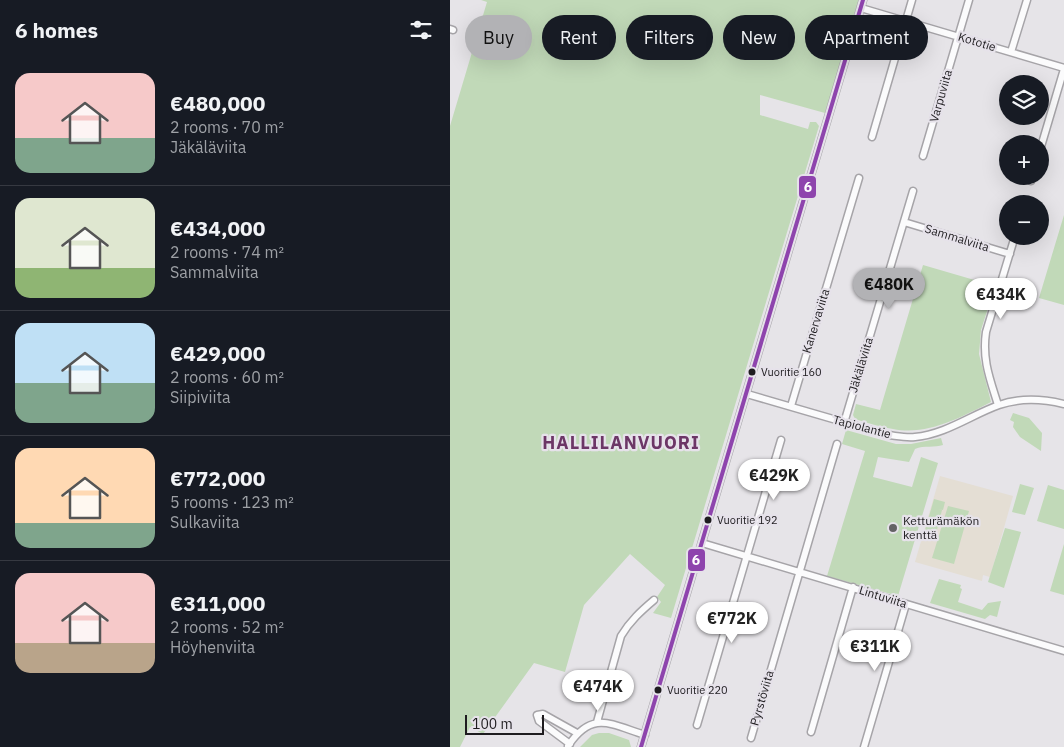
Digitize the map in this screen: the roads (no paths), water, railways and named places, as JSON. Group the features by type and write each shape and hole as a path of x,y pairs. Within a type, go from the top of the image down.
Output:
{"street":[{"path":"642,747 864,0"},
{"path":"907,15 912,0"},
{"name":"Varpuviita","path":"923,156 969,0"},
{"path":"1011,52 1026,0"},
{"name":"Kototie","path":"861,8 885,15"},
{"name":"Kototie","path":"928,28 1064,69"},
{"path":"872,137 894,60"},
{"path":"1044,135 1064,69"},
{"name":"Kanervaviita","path":"791,406 859,178"},
{"name":"Jäkäläviita","path":"844,423 913,191"},
{"name":"Sammalviita","path":"904,222 1010,254"},
{"path":"998,405 984,358 984,346 986,332 1012,245"},
{"name":"Tapiolantie","path":"747,394 888,435 915,437 933,434 998,405 1014,401 1034,400 1064,404"},
{"path":"697,725 782,440"},
{"name":"Pyrstöviita","path":"750,738 837,444"},
{"name":"Lintuviita","path":"702,543 1064,650"},
{"path":"811,732 853,588"},
{"path":"597,722 621,636 636,614 654,600"},
{"path":"864,747 906,604"},
{"path":"577,733 543,714 537,715 539,721 569,745 577,733 597,722 645,734"}],"place":[{"name":"Vuoritie 160","path":"752,372"},
{"name":"Vuoritie 192","path":"708,520"},
{"name":"Ketturämäkön kenttä","path":"893,528"},
{"name":"Vuoritie 220","path":"658,690"}],"district":[{"name":"HALLILANVUORI","path":"621,443"}]}
